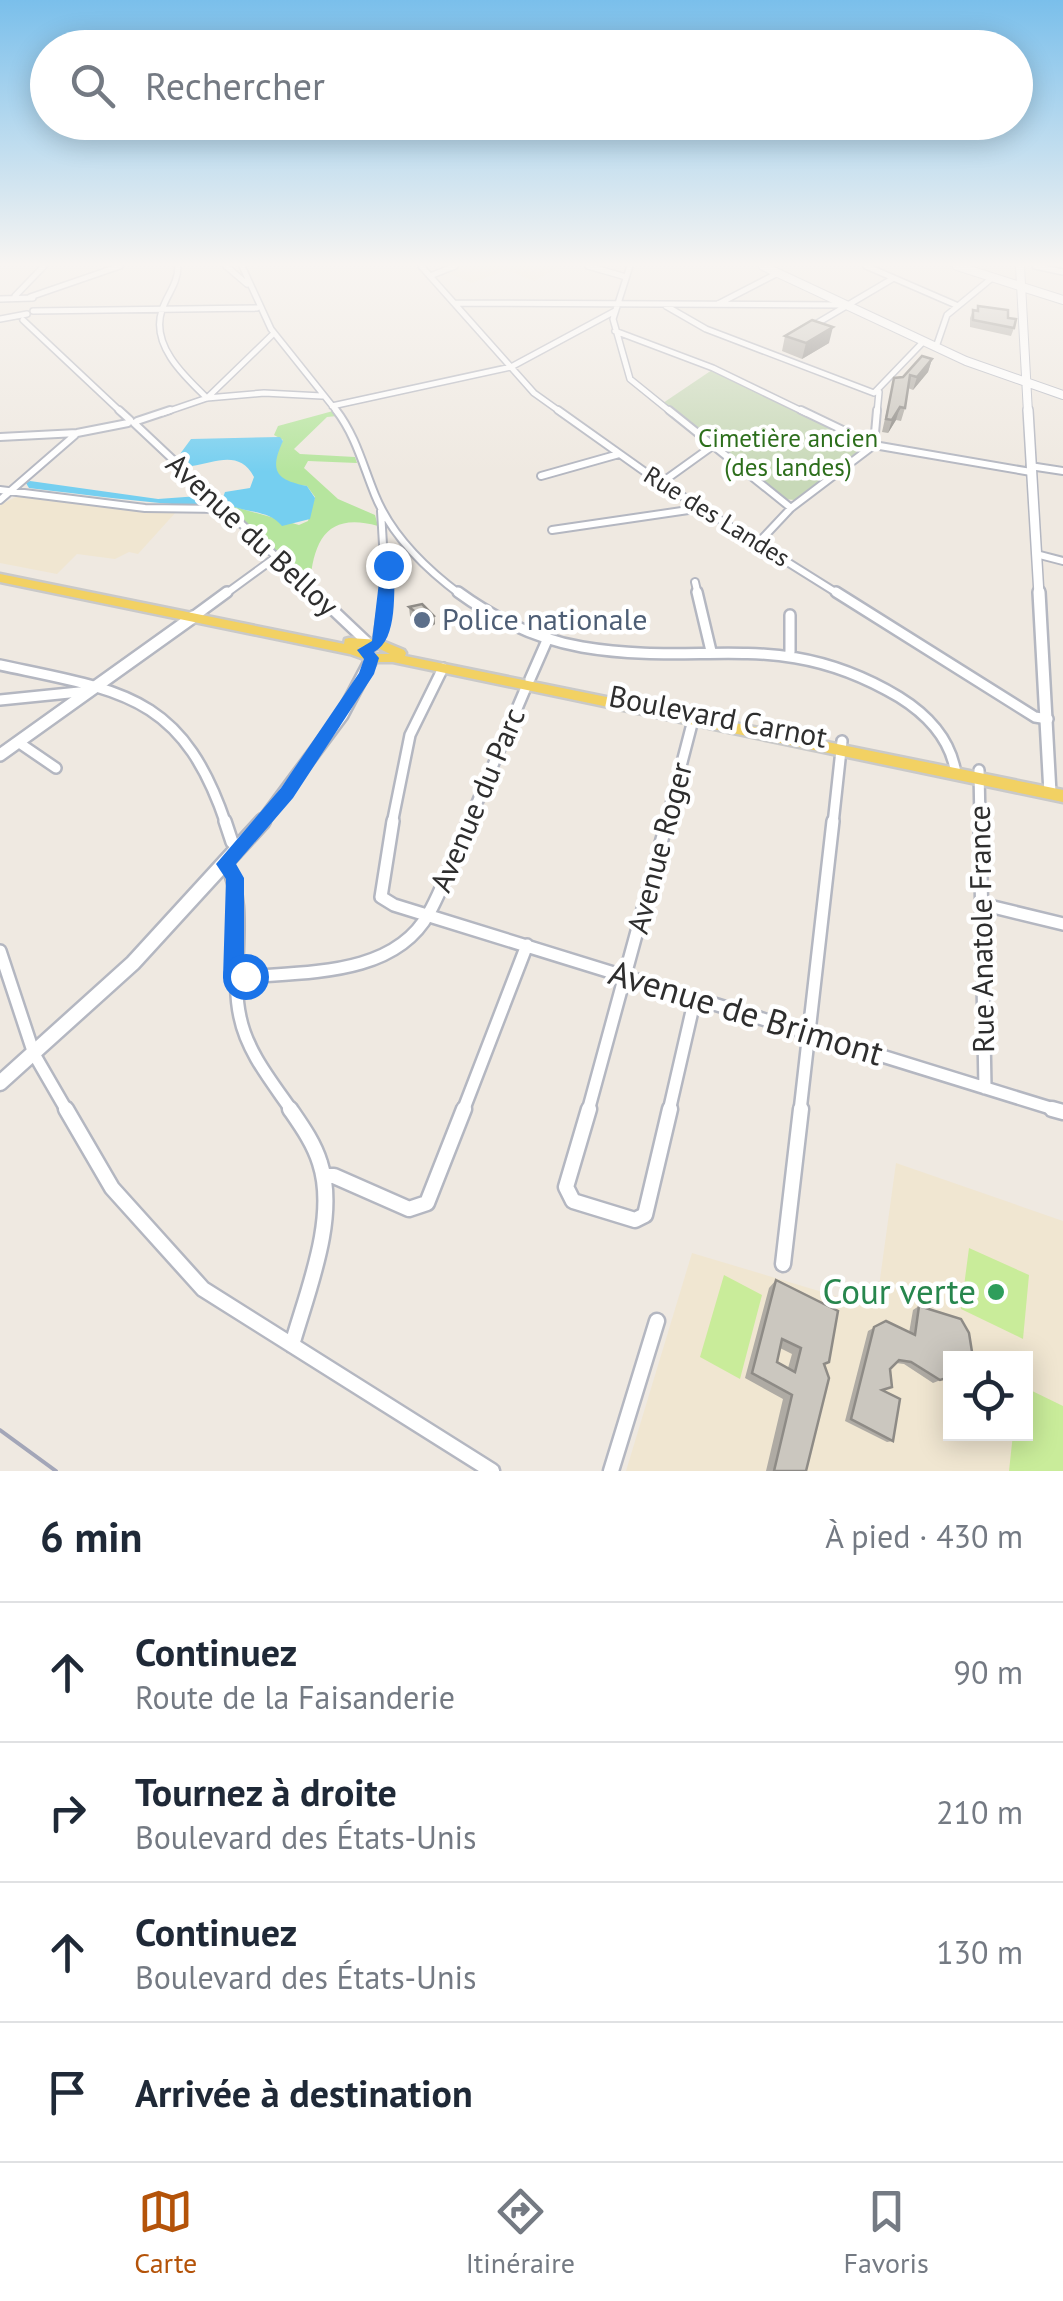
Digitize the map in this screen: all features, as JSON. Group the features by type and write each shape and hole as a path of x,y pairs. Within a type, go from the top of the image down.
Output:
{"main road":[{"path":"0,575 1056,790"},
{"path":"375,650 422,664 528,682"},
{"path":"979,775 1018,786 1056,790"}],"street":[{"name":"Avenue du Belloy","path":"30,335 132,422 375,650"},
{"path":"163,335 170,354 207,398"},
{"path":"207,398 272,335 344,420 393,531 462,596 508,623 548,638 606,650 790,652 851,668 904,700 937,729 956,771"},
{"name":"Rue des Landes","path":"482,335 544,402 661,483 1036,717 1048,719"},
{"path":"332,406 510,367 568,335"},
{"path":"616,335 630,380 791,508"},
{"path":"622,335 718,370 874,445 1063,471"},
{"path":"722,335 879,392"},
{"path":"910,335 1063,395"},
{"path":"936,347 940,335"},
{"path":"1023,335 1056,790"},
{"path":"759,542 791,508 874,445 879,392 924,341"},
{"path":"766,353 781,344"},
{"path":"0,437 77,433 132,422 207,398 264,392 322,396"},
{"path":"0,500 77,433"},
{"path":"661,483 711,447"},
{"path":"541,476 619,454"},
{"path":"0,490 146,508 223,509"},
{"path":"552,530 702,508"},
{"path":"0,1083 226,864 318,751 375,650 388,606 381,510"},
{"path":"381,528 393,531"},
{"path":"386,542 393,531"},
{"path":"1036,554 1063,561"},
{"path":"0,755 276,557"},
{"path":"695,582 711,651"},
{"path":"790,615 790,652"},
{"name":"Avenue du Parc","path":"429,914 548,638"},
{"path":"0,665 148,705 178,729 209,772 232,842 240,848"},
{"path":"234,978 356,963 389,954 413,937 429,914 394,905 382,896 380,881 410,735 442,668"},
{"path":"0,700 95,688"},
{"name":"Avenue Roger","path":"694,717 627,976 566,1187 573,1201 635,1220 645,1216 695,998"},
{"path":"18,742 56,768"},
{"path":"783,1264 841,745"},
{"name":"Rue Anatole France","path":"979,775 985,1088"},
{"path":"226,864 235,878 234,978 242,1027 271,1085 315,1150 324,1176 320,1239 292,1344"},
{"path":"982,904 1063,924"},
{"name":"Avenue de Brimont","path":"429,914 1063,1112"},
{"path":"324,1176 334,1176 409,1208 427,1203 527,945"},
{"path":"0,951 34,1054 112,1188 204,1290 492,1471"},
{"path":"611,1471 657,1321"}],"shaded area":[{"path":"20,495 176,512 138,554 129,552 115,559 77,554 57,574 0,563 0,505"},
{"path":"896,1163 1063,1221 1063,1471 626,1471 692,1253 876,1308"}],"green space":[{"name":"Cimetière ancien (des landes)","path":"712,370 865,446 795,500 783,499 663,403"},
{"path":"333,411 337,416 327,417 294,449 300,454 355,457 357,463 308,461 304,468 338,499 375,515 378,526 347,523 327,533 315,554 310,583 228,505 299,525 308,521 315,497 307,486 289,483 277,474 273,461 283,440 274,435 278,426"},
{"name":"Cour verte","path":"969,1248 1029,1275 1023,1339 961,1309"},
{"path":"724,1275 762,1295 740,1379 700,1357"},
{"path":"1033,1391 1063,1406 1063,1471 1009,1471 1012,1441 1033,1441"}],"water":[{"path":"280,437 283,441 276,460 278,472 288,481 307,486 315,498 310,519 282,526 269,516 222,500 225,492 250,488 254,477 241,463 226,460 192,466 180,454 191,439"},
{"path":"26,483 158,499 199,496 209,502 203,506 95,496 29,488"}],"building":[{"path":"787,335 820,335 806,343"},
{"path":"922,356 932,359 917,377 910,375 905,408 900,407 892,420 886,419 894,378 903,377"},
{"path":"422,604 434,616 427,621 409,607"},
{"path":"776,1280 838,1311 829,1362 824,1364 829,1378 806,1471 774,1471 792,1395 752,1373","holes":["782,1339 801,1348 795,1372 777,1362"]},
{"path":"919,1306 961,1319 969,1333 972,1351 943,1351 940,1380 911,1362 899,1360 890,1369 892,1387 882,1390 900,1399 893,1441 851,1419 874,1327 886,1321 915,1335"}],"railway":[{"path":"0,1430 56,1471"}],"place":[{"name":"Police nationale","path":"422,620"},
{"name":"Cour verte","path":"996,1292"}],"route":[{"path":"245,976 234,978 235,878 234,870 226,864 318,751 366,674 372,658 366,656 365,650 378,644 388,606 388,565"}]}
